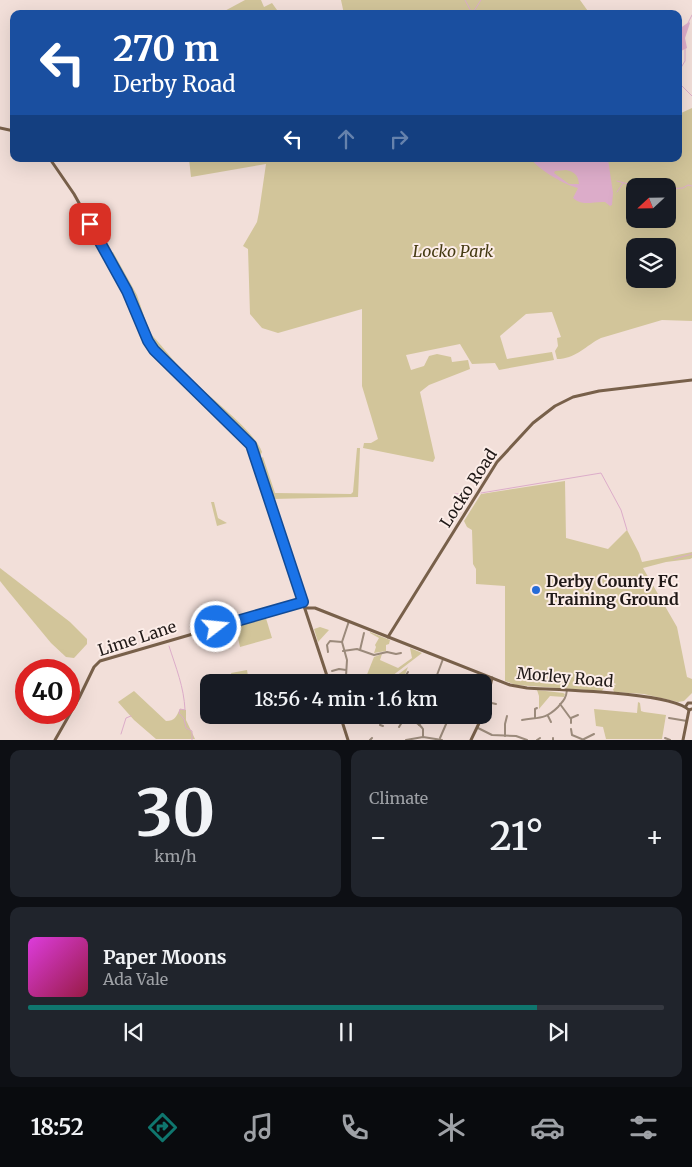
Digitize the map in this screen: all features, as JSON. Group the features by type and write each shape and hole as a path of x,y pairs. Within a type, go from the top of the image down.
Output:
{"street":[{"path":"52,162 74,194 103,246 127,291 148,341 154,350 251,445 326,674"},
{"name":"Locko Road","path":"388,637 497,462 522,434 539,419 565,400 582,394 692,380"},
{"name":"Lime Lane","path":"54,740 79,698 91,672 100,661 303,602"},
{"name":"Morley Road","path":"305,608 315,608 350,621 482,674"},
{"path":"347,674 347,660 342,642 350,621"},
{"path":"360,650 364,633"},
{"path":"326,650 330,641 342,642"},
{"path":"343,651 353,649 373,655 387,652 397,656 401,653"},
{"path":"437,674 443,659"},
{"path":"332,671 346,670"},
{"name":"Morley Road","path":"492,678 516,686 640,696 686,706"},
{"path":"522,720 548,716 566,698 567,690"},
{"path":"683,740 688,728 687,721 691,709 686,706 692,701"},
{"path":"492,703 496,704"},
{"path":"560,704 571,719 571,723"},
{"path":"536,718 535,709 537,708"},
{"path":"571,719 578,715"},
{"path":"505,736 507,716"},
{"path":"548,716 551,722"},
{"path":"669,718 687,721"},
{"path":"343,724 348,740"},
{"path":"380,724 383,726"},
{"path":"406,740 423,737 441,739 447,724"},
{"path":"471,740 480,724"},
{"path":"419,725 423,730 423,737"},
{"path":"478,728 492,735 510,738 521,737 527,740"},
{"path":"571,729 573,735 584,739 594,734"},
{"path":"664,738 670,740"}],"green space":[{"path":"245,0 261,0 264,7 272,3 277,10 226,10"},
{"path":"341,0 580,0 587,10 343,10"},
{"name":"Locko Park","path":"692,108 692,321 662,320 601,338 577,354 557,359 555,351 558,346 557,338 561,337 552,312 526,314 500,336 507,359 552,352 554,360 499,370 495,363 472,364 460,344 406,355 411,370 424,366 429,356 437,354 451,357 452,362 468,360 470,369 429,385 420,392 435,458 433,462 363,448 364,443 371,443 378,439 362,386 362,309 278,333 262,328 250,314 248,249 243,246 257,222 266,164 191,177 189,162 682,162 682,113"},
{"path":"113,252 137,295 149,331 147,332 128,288 109,254"},
{"path":"148,334 151,334 192,380 241,424 257,443 262,452 260,456 248,438 167,362"},
{"path":"357,448 360,448 358,497 272,499 260,459 263,457 275,493 351,494 353,492"},
{"name":"Derby County FC Training Ground","path":"565,481 566,538 608,549 627,530 642,562 692,552 692,558 690,559 666,562 643,568 677,627 687,677 692,679 692,693 684,701 678,702 644,694 614,692 610,685 616,684 612,682 613,678 610,677 602,691 516,685 505,681 505,586 476,584 476,569 473,564 472,530 467,527 464,521 481,494"},
{"path":"211,502 214,502 218,518 227,523 217,526"},
{"path":"0,568 70,622 87,639 87,644 74,658 66,657 51,643 8,591 0,581"},
{"path":"265,615 272,638 240,647 235,624"},
{"path":"320,627 329,630 318,642 314,629"},
{"path":"370,632 390,640 389,644 386,645 386,651 374,653 375,645 379,638"},
{"path":"410,648 422,653 395,674 367,674 374,657 382,654 380,660 398,668 412,658"},
{"path":"408,667 405,674 399,674"},
{"path":"247,670 248,674 231,674"},
{"path":"537,690 565,694 564,697 550,696 539,709"},
{"path":"134,691 166,721 175,718 180,709 186,710 186,720 195,739 156,739 134,720 118,702"},
{"path":"638,702 640,703 641,711 666,715 662,739 606,739 603,727 596,726 594,709 637,713"}],"shaded area":[{"path":"690,23 685,38 687,48 682,50 682,27"},
{"path":"534,162 608,162 613,193 612,205 610,206 605,202 584,203 577,201 573,198 578,188 566,184 540,168","holes":["566,170 574,173 578,178 579,184 569,184 554,173 555,171"]}],"waterway":[{"path":"465,0 470,10"},
{"path":"475,10 481,0"},
{"path":"688,23 692,15"},
{"path":"682,66 685,61 685,49"},
{"path":"682,86 692,96"},
{"path":"617,181 626,184"},
{"path":"617,192 623,183"},
{"path":"676,188 688,185 692,186"},
{"path":"481,493 601,473 621,510 627,530"},
{"path":"455,494 471,493"},
{"path":"674,559 692,554"},
{"path":"169,646 183,693 185,710 180,709 179,713 184,719 186,728 192,731 192,740"},
{"path":"121,734 126,718 131,716"}],"place":[{"name":"Derby County FC Training Ground","path":"536,590"}],"route":[{"path":"90,224 127,291 148,341 154,350 251,445 303,602 216,627"}]}
